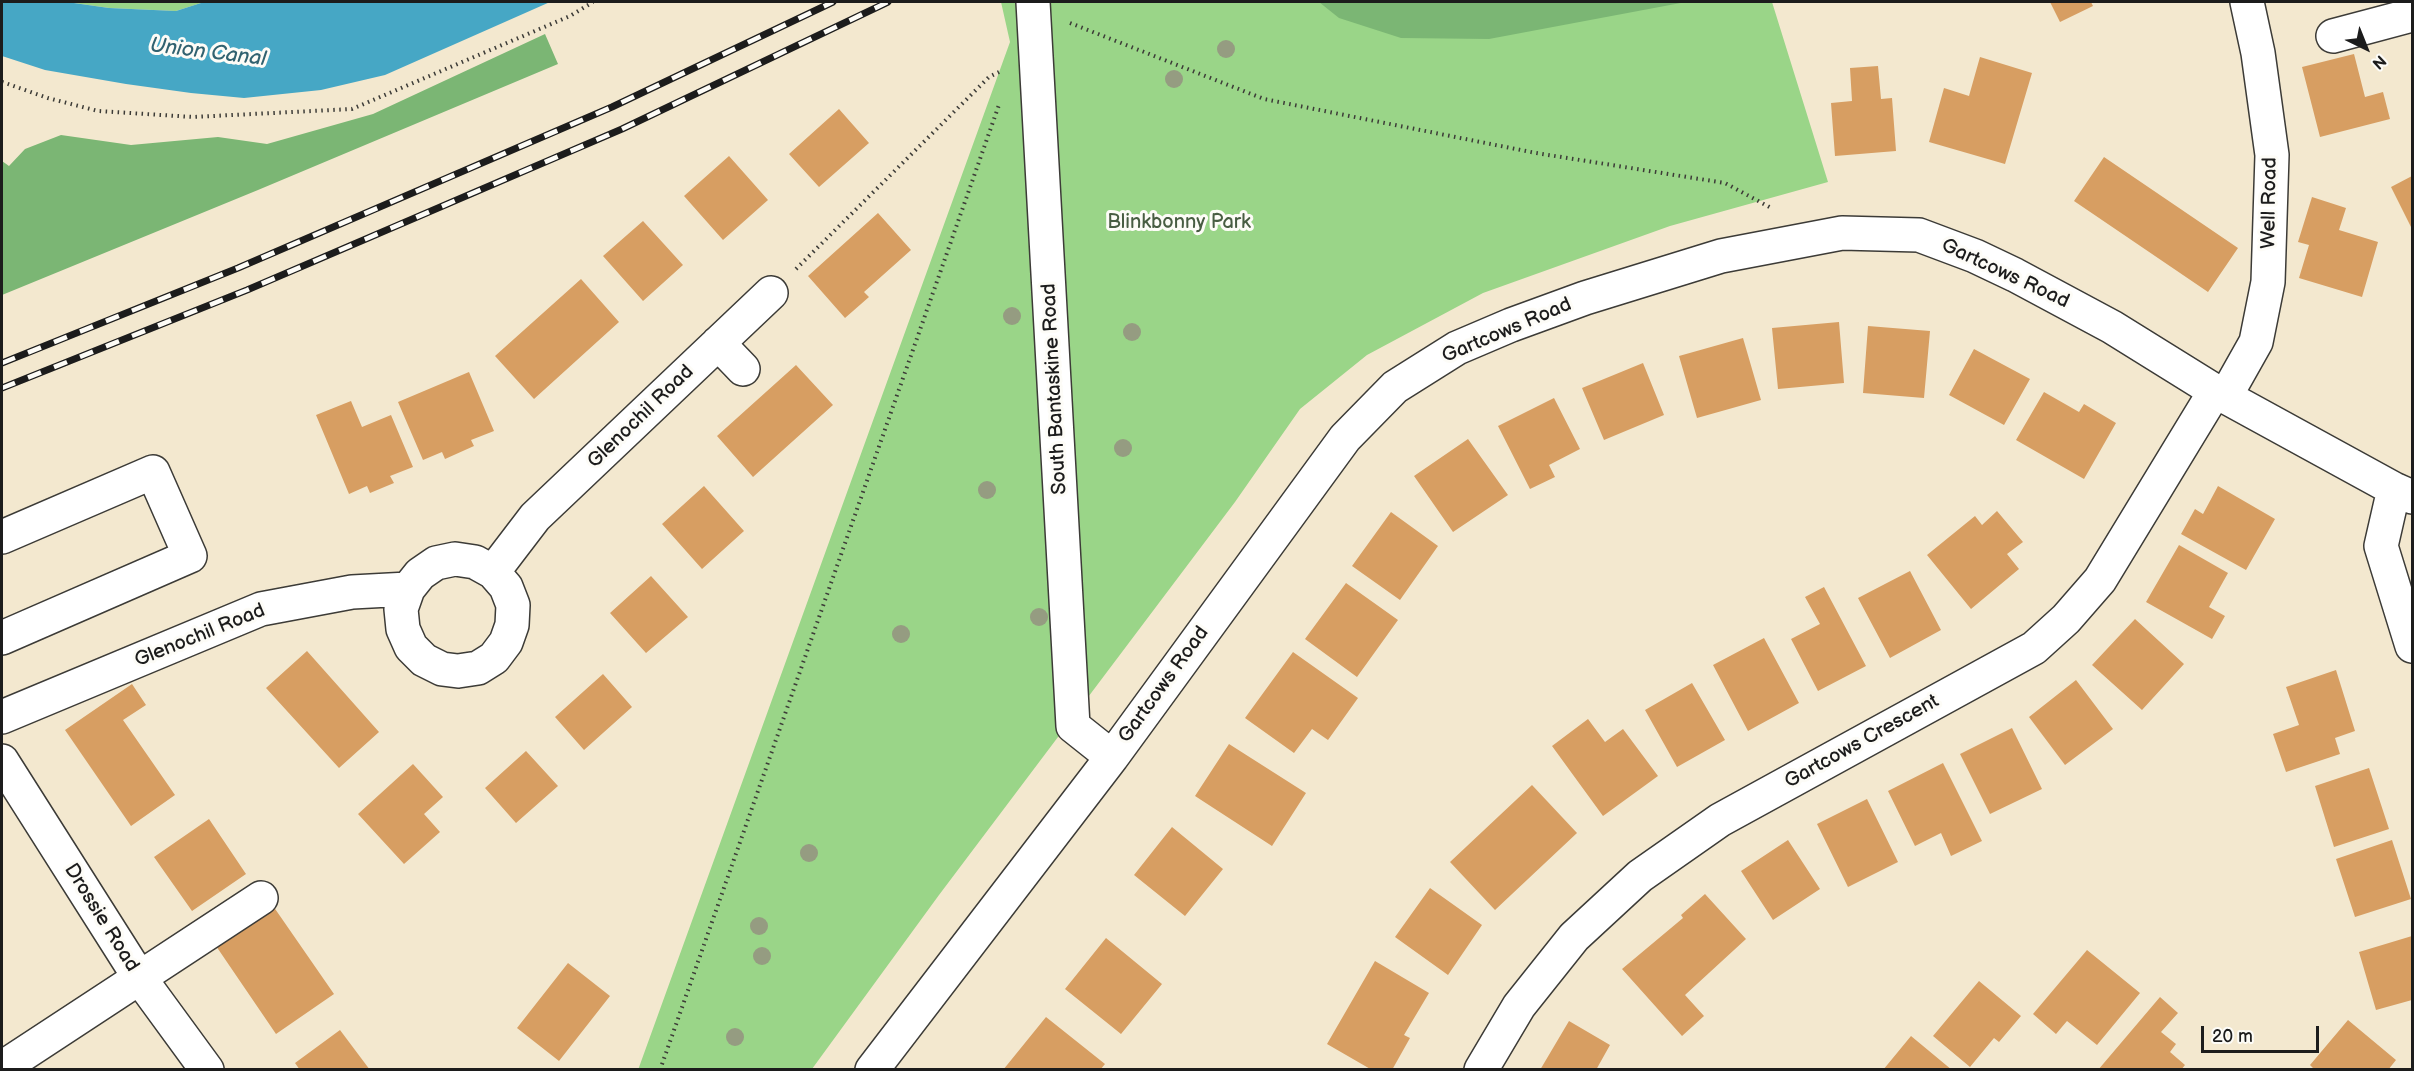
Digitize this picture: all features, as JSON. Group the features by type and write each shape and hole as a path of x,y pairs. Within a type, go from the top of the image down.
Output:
{"street":[{"name":"Well Road","path":"2220,394 2256,342 2268,282 2272,155 2258,52 2247,2"},
{"name":"South Bantaskine Road","path":"1033,5 1073,726 1112,758"},
{"path":"2333,36 2412,15"},
{"name":"Gartcows Road","path":"872,1070 1112,758 1345,438 1395,387 1456,348 1586,298 1721,256 1833,234 1919,235 1975,256 2015,275 2112,327 2220,394 2403,493"},
{"name":"Glenochil Road","path":"493,572 535,518 771,293"},
{"path":"718,343 743,369"},
{"name":"Gartcows Crescent","path":"1481,1070 1519,1006 1574,937 1640,876 1720,820 2034,648 2066,619 2100,580 2220,394"},
{"path":"2,537 153,472 190,556 2,638"},
{"path":"2403,493 2381,546 2412,646"},
{"path":"455,559 475,562 493,572 506,587 513,605 513,624 506,642 494,658 478,668 458,671 442,669 424,660 411,647 403,629 401,609 408,589 420,573 436,563 455,559"},
{"name":"Glenochil Road","path":"2,717 261,609 352,592 408,589"},
{"name":"Drossie Road","path":"2,761 139,977 207,1070"},
{"path":"2,1068 261,898"}],"path":[{"path":"2,82 48,98 98,111 194,117 352,109 570,16 593,2"},
{"path":"1033,5 1264,99 1536,153 1725,183 1775,210"},
{"path":"771,293 989,77 1005,69"},
{"path":"660,1070 1001,99"}],"green space":[{"path":"67,2 204,2 176,11 109,8"},
{"name":"Blinkbonny Park","path":"1001,2 1772,2 1828,182 1670,226 1483,293 1367,355 1300,409 1235,502 939,895 812,1069 638,1070 1010,42"},
{"path":"1319,2 1686,2 1489,39 1401,38 1339,18"},
{"path":"545,34 558,64 2,295 2,161 9,166 25,149 61,135 131,145 218,137 267,144 373,114"}],"water":[{"name":"Union Canal","path":"2,2 67,2 109,8 176,11 204,2 550,2 385,75 321,90 244,98 126,84 45,70 2,56"}],"building":[{"path":"2050,2 2091,2 2093,6 2060,22"},
{"path":"2354,54 2365,97 2383,92 2390,119 2320,137 2302,67"},
{"path":"1980,57 2032,73 2005,164 1929,142 1944,88 1969,96"},
{"path":"1878,66 1881,99 1892,98 1896,151 1835,156 1831,103 1852,101 1850,68"},
{"path":"839,109 869,143 819,187 789,154"},
{"path":"729,156 768,200 723,240 684,196"},
{"path":"2104,157 2238,248 2208,292 2074,201"},
{"path":"2412,176 2412,229 2391,187"},
{"path":"2312,197 2346,208 2339,230 2378,242 2362,297 2299,278 2309,245 2298,242"},
{"path":"878,213 911,250 864,292 869,297 845,318 808,276"},
{"path":"643,221 683,265 643,301 603,256"},
{"path":"581,279 619,322 534,399 495,356"},
{"path":"1839,322 1844,383 1778,389 1772,328"},
{"path":"1868,326 1930,331 1924,398 1863,393"},
{"path":"1743,338 1761,400 1697,418 1679,356"},
{"path":"1974,349 2030,379 2004,425 1949,395"},
{"path":"1643,363 1664,415 1604,440 1582,388"},
{"path":"796,365 833,405 753,477 717,436"},
{"path":"469,372 494,431 471,440 474,446 445,459 442,452 423,460 398,402"},
{"path":"2044,392 2079,412 2084,404 2116,423 2084,479 2016,440"},
{"path":"1554,398 1580,449 1549,465 1555,477 1530,489 1498,426"},
{"path":"351,401 362,427 391,415 413,467 390,476 394,483 370,493 367,486 349,494 316,415"},
{"path":"1468,439 1508,495 1453,532 1414,476"},
{"path":"704,486 744,531 702,569 662,524"},
{"path":"2218,486 2275,519 2246,570 2181,534 2195,509 2203,514"},
{"path":"1997,511 2023,542 2007,554 2019,569 1971,609 1927,555 1975,516 1982,525"},
{"path":"1391,512 1438,546 1400,600 1352,566"},
{"path":"2179,545 2228,573 2209,607 2225,616 2212,639 2146,602"},
{"path":"1910,571 1941,630 1890,658 1858,598"},
{"path":"651,576 688,617 646,653 610,613"},
{"path":"1346,583 1398,620 1357,677 1305,639"},
{"path":"1824,587 1866,666 1818,691 1791,639 1820,624 1805,597"},
{"path":"2135,619 2184,664 2142,710 2092,665"},
{"path":"1764,638 1799,703 1748,731 1713,665"},
{"path":"307,651 379,732 339,768 266,688"},
{"path":"1293,652 1358,698 1328,740 1312,729 1294,753 1245,718"},
{"path":"2336,670 2355,731 2335,738 2340,754 2286,772 2273,734 2299,725 2286,687"},
{"path":"603,674 632,707 584,750 555,717"},
{"path":"2076,680 2113,729 2065,765 2029,717"},
{"path":"1692,683 1725,740 1677,767 1645,710"},
{"path":"132,684 146,705 123,720 175,795 131,826 65,730"},
{"path":"1588,719 1605,742 1623,729 1658,776 1603,816 1552,746"},
{"path":"2012,728 2042,789 1990,814 1960,754"},
{"path":"1229,744 1306,793 1272,846 1195,796"},
{"path":"526,751 558,786 516,823 485,788"},
{"path":"1943,763 1982,841 1951,856 1941,833 1915,846 1888,791"},
{"path":"413,764 443,797 424,814 440,832 404,864 358,814"},
{"path":"2369,768 2389,829 2334,847 2315,786"},
{"path":"1532,785 1577,833 1495,910 1450,862"},
{"path":"1867,799 1898,862 1848,887 1817,824"},
{"path":"209,819 246,874 192,911 154,857"},
{"path":"1172,827 1223,869 1185,916 1134,875"},
{"path":"1788,840 1820,889 1773,920 1741,871"},
{"path":"2392,840 2411,899 2355,917 2336,859"},
{"path":"1430,888 1482,925 1448,975 1395,937"},
{"path":"1705,894 1746,939 1685,995 1704,1016 1682,1036 1622,969 1683,918 1681,915"},
{"path":"271,903 334,994 276,1034 214,943"},
{"path":"2412,936 2412,1000 2376,1010 2359,952"},
{"path":"1106,938 1162,984 1121,1034 1065,989"},
{"path":"2087,950 2140,993 2097,1045 2067,1021 2056,1034 2033,1014"},
{"path":"1375,961 1429,993 1404,1035 1410,1038 1392,1070 1372,1070 1327,1044"},
{"path":"568,963 610,996 559,1061 517,1028"},
{"path":"1979,981 2021,1016 1999,1042 1994,1038 1970,1067 1933,1036"},
{"path":"2160,997 2178,1013 2161,1032 2176,1044 2170,1052 2185,1065 2181,1070 2098,1070"},
{"path":"1046,1017 1105,1064 1100,1070 1003,1070"},
{"path":"2348,1020 2396,1060 2388,1070 2315,1070 2310,1065"},
{"path":"1569,1021 1610,1045 1596,1070 1540,1070"},
{"path":"340,1030 370,1070 300,1070 295,1063"},
{"path":"1911,1036 1952,1070 1883,1070"}],"railway":[{"path":"2,363 238,268 612,107 833,2"},
{"path":"2,388 247,290 622,129 888,2"}]}
